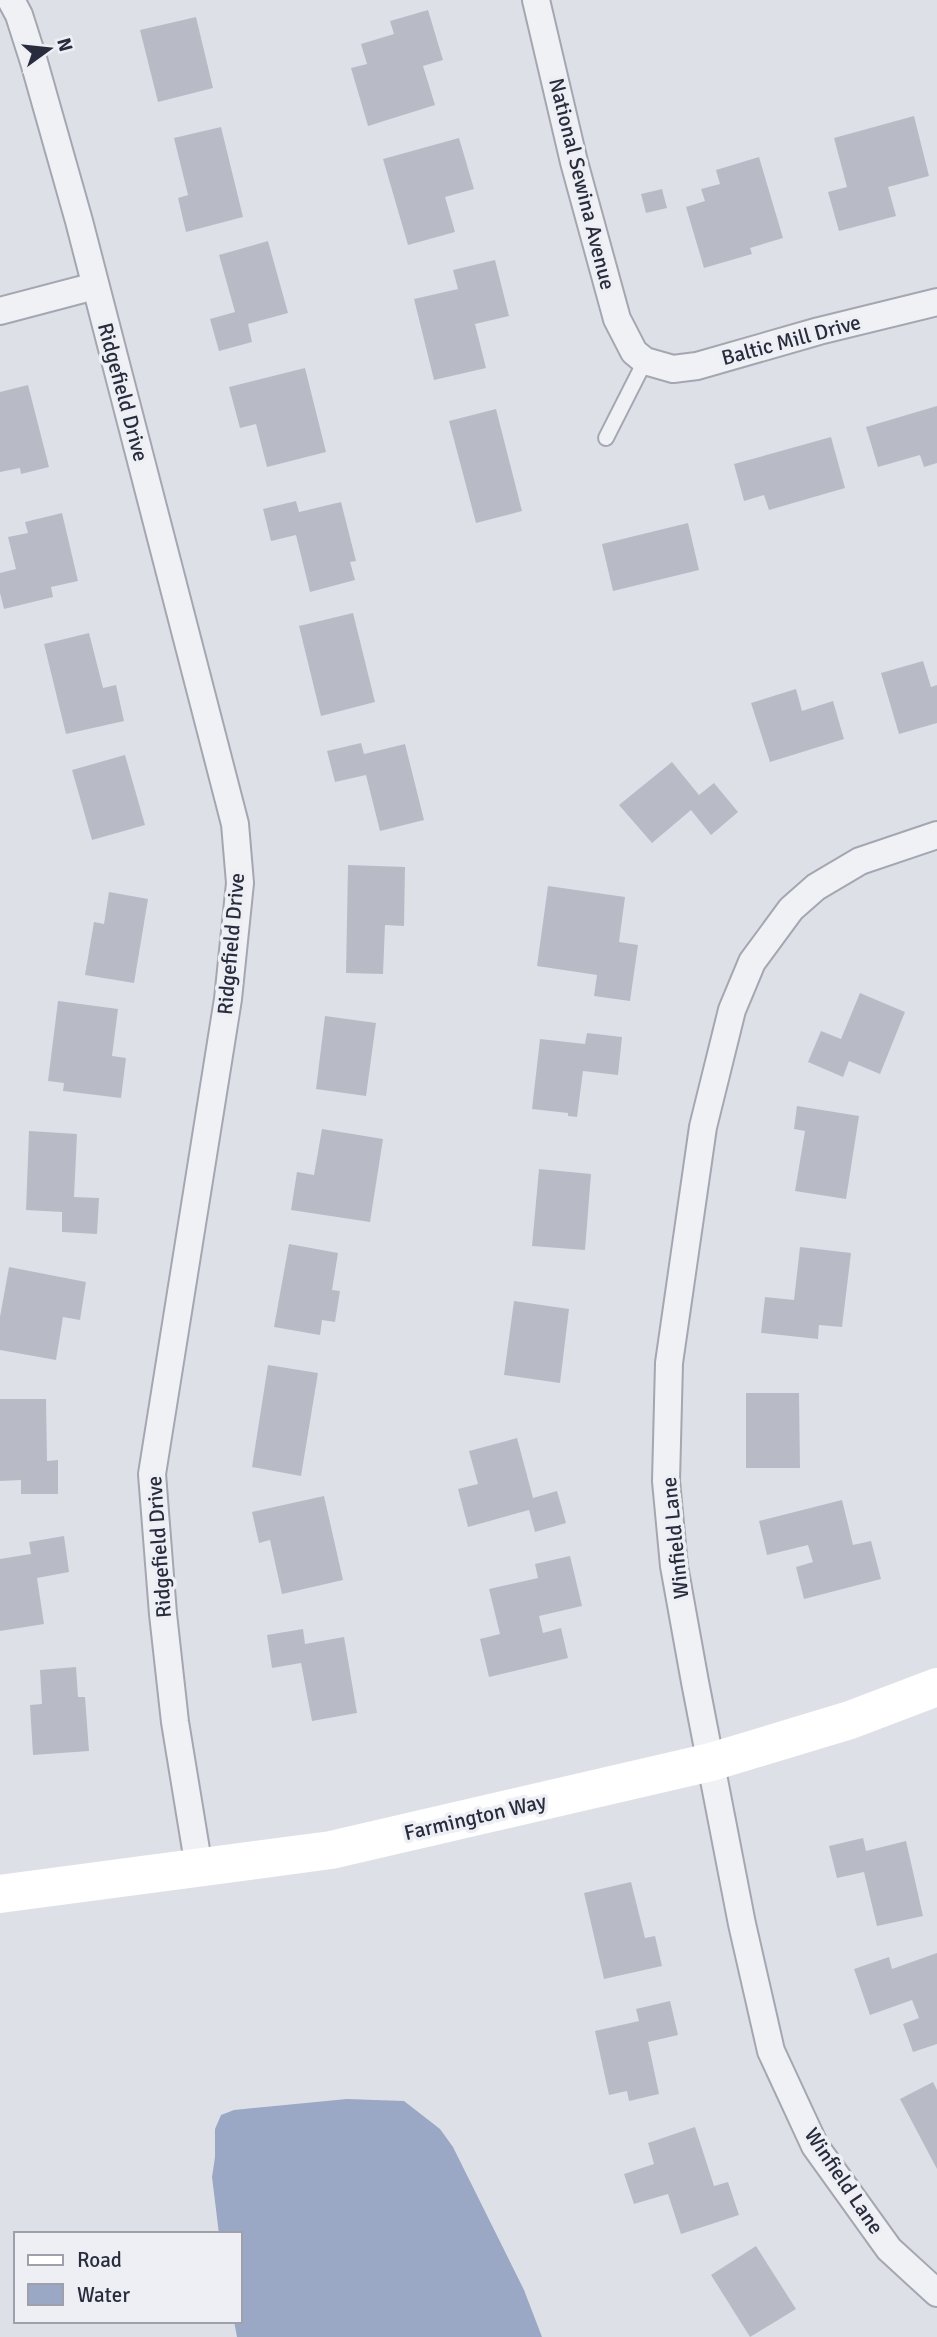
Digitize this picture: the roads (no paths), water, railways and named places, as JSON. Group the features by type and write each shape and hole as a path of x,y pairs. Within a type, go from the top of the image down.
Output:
{"street":[{"name":"Ridgefield Drive","path":"11,0 19,15 34,62 79,221 235,824 240,883 228,999 152,1474 175,1722 199,1868"},
{"name":"National Sewina Avenue","path":"536,0 573,162 617,319 634,352 645,361"},
{"path":"0,311 95,286"},
{"name":"Baltic Mill Drive","path":"645,361 673,369 697,366 819,331 937,302"},
{"name":"Winfield Lane","path":"937,835 860,861 816,887 791,909 752,962 732,1010 706,1114 669,1363 666,1481 674,1566 710,1762 742,1924 771,2051 815,2146 889,2249 937,2293"},
{"name":"Farmington Way","path":"0,1894 331,1850 710,1762 850,1720 937,1686"}],"lane":[{"path":"606,438 645,361"}],"water":[{"path":"347,2099 404,2101 440,2129 453,2147 524,2290 542,2337 237,2337 234,2323 242,2323 242,2232 219,2232 212,2177 215,2129 221,2115 234,2110"}]}
